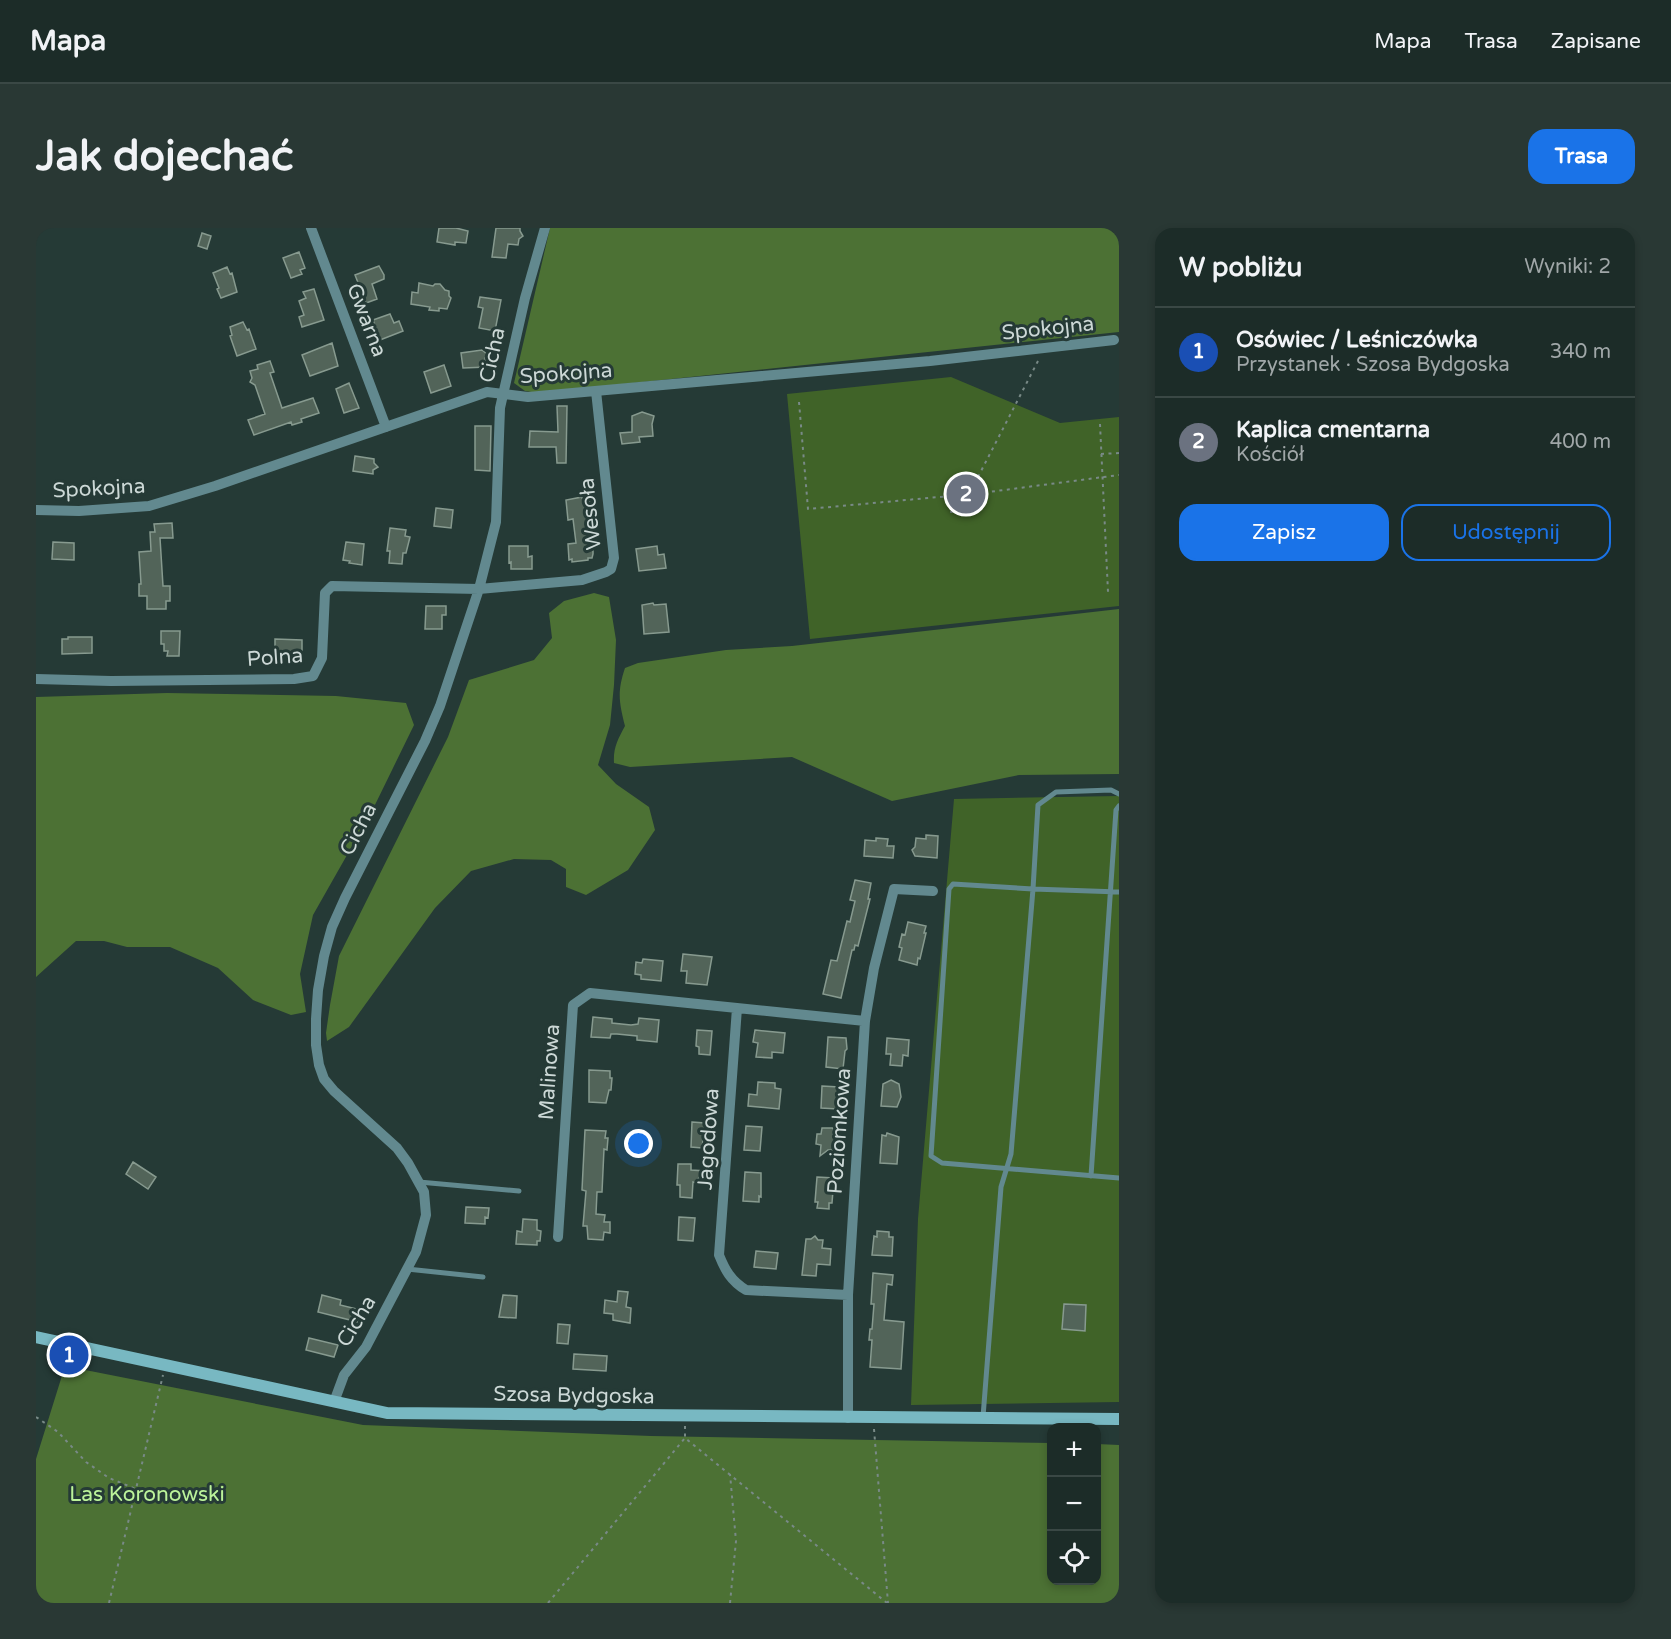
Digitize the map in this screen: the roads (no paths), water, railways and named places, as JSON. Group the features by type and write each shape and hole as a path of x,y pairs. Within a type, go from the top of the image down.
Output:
{"main road":[{"name":"Szosa Bydgoska","path":"36,1337 387,1413 1119,1419"}],"street":[{"name":"Gwarna","path":"311,228 386,427"},
{"name":"Cicha","path":"334,1402 344,1375 366,1347 416,1252 426,1215 424,1192 408,1162 324,1079 316,1046 318,990 324,956 332,927 345,898 425,741 440,706 479,589 496,522 500,408 525,298 545,228"},
{"name":"Spokojna","path":"36,510 79,511 149,506 215,486 487,392 528,397 930,361 1114,340"},
{"name":"Wesoła","path":"479,589 582,580 599,576 611,569 614,558 596,391"},
{"name":"Polna","path":"36,679 283,679 313,676 322,658 325,593 332,586 479,589"},
{"name":"Poziomkowa","path":"848,1418 848,1295 865,1021 874,968 894,889 933,891"},
{"name":"Malinowa","path":"558,1237 573,1005 590,993 737,1008"},
{"path":"737,1008 865,1021"},
{"name":"Jagodowa","path":"737,1008 719,1255 734,1283 746,1290 848,1295"}],"lane":[{"path":"982,1419 1001,1187 1008,1168 1012,1143 1038,805 1056,792 1111,790 1119,794"},
{"path":"1091,1176 1109,890 1116,810 1119,806"},
{"path":"1119,892 1033,890 953,884 949,889 931,1156 942,1163 1119,1178"},
{"path":"419,1182 519,1191"},
{"path":"407,1269 483,1277"}],"place":[{"name":"Kaplica cmentarna","path":"966,494"},
{"name":"Osówiec / Leśniczówka","path":"69,1355"}],"park label":[{"name":"Las Koronowski","path":"147,1494"}]}
